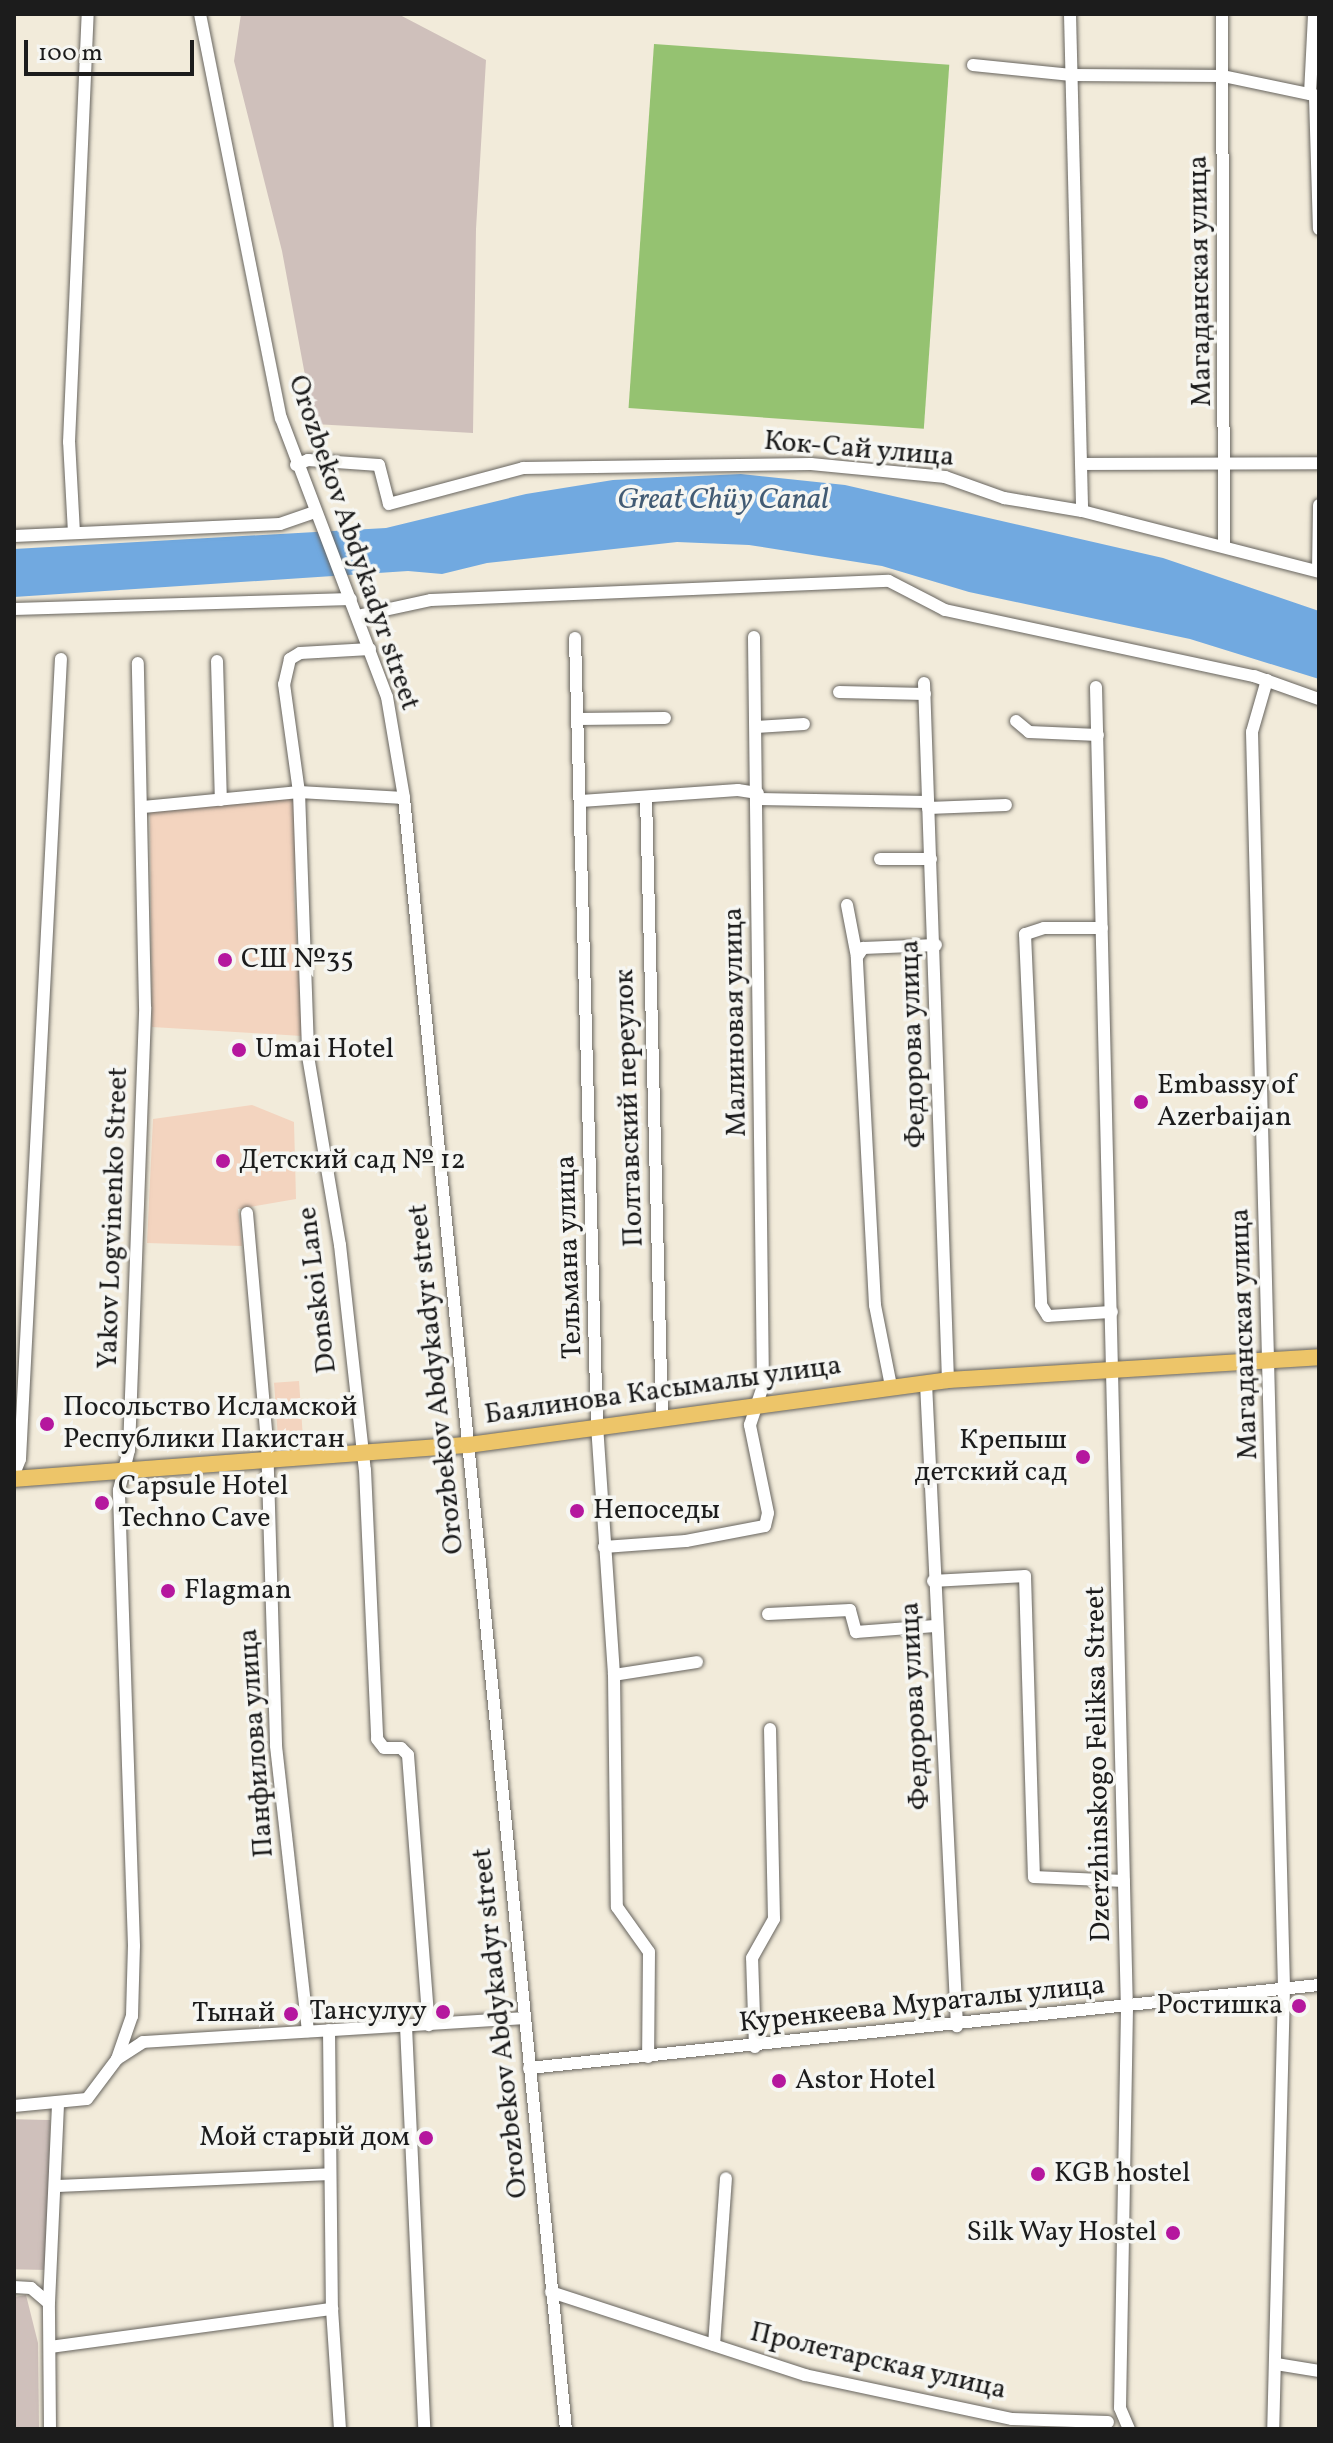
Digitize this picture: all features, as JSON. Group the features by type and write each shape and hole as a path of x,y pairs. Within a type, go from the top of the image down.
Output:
{"main road":[{"name":"Баялинова Касымалы улица","path":"14,1477 468,1445 597,1425 948,1380 1116,1367 1319,1357"}],"street":[{"path":"74,533 69,442 88,14"},
{"name":"Orozbekov Abdykadyr street","path":"200,14 262,342 296,465 387,697 404,798 566,2429"},
{"path":"1070,14 1082,511"},
{"name":"Магаданская улица","path":"1222,14 1227,463 1224,547"},
{"path":"1314,14 1319,229"},
{"path":"973,65 1071,75 1223,76 1315,95"},
{"name":"Кок-Сай улица","path":"296,465 308,460 379,465 389,504 523,468 811,464 945,477 1004,498 1082,511 1318,571"},
{"path":"1081,464 1319,463"},
{"path":"1318,571 1319,505"},
{"path":"14,536 280,524 316,516"},
{"path":"357,616 431,600 889,581 945,610 1267,680 1319,699"},
{"path":"14,609 348,594"},
{"name":"Малиновая улица","path":"604,1547 686,1541 765,1526 768,1513 750,1425 763,1386 754,637"},
{"name":"Тельмана улица","path":"575,638 597,1425 614,1675 617,1907 649,1952 648,2057"},
{"name":"Donskoi Lane","path":"370,649 300,653 290,659 284,684 299,792 308,1056 340,1245 362,1453 377,1739 384,1748 401,1748 408,1755 429,2025"},
{"path":"14,1477 20,1459 61,659"},
{"path":"217,661 221,800"},
{"name":"Yakov Logvinenko Street","path":"117,2059 132,2016 134,1946 119,1490 125,1471 145,1022 138,663"},
{"name":"Магаданская улица","path":"1267,680 1252,732 1256,1009 1271,1359 1284,1988 1273,2429"},
{"name":"Dzerzhinskogo Feliksa Street","path":"1096,687 1116,1367 1127,2008 1120,2408 1129,2429"},
{"name":"Федорова улица","path":"839,692 924,688 936,945 948,1380"},
{"path":"578,719 665,718"},
{"path":"1016,721 1029,732 1098,735"},
{"path":"756,727 804,724"},
{"path":"143,807 299,792 404,798"},
{"path":"581,801 758,796 928,805 1006,805"},
{"name":"Полтавский переулок","path":"646,797 662,1417"},
{"path":"880,859 931,859"},
{"path":"847,905 857,957 875,1305 891,1386"},
{"path":"1102,928 1044,928 1025,934 1041,1305 1048,1316 1112,1312"},
{"path":"857,957 863,948 936,945"},
{"name":"Панфилова улица","path":"247,1213 266,1460 276,1746 308,2031"},
{"name":"Федорова улица","path":"926,1383 935,1626 957,2026"},
{"path":"933,1581 1025,1576 1034,1877 1124,1881"},
{"path":"768,1614 850,1610 856,1632 935,1626"},
{"path":"614,1675 697,1662"},
{"path":"755,2047 752,1958 774,1919 770,1729"},
{"name":"Куренкеева Мураталы улица","path":"529,2068 957,2026 1319,1985"},
{"path":"14,2106 58,2102 96,2094 117,2059 143,2042 523,2018"},
{"path":"406,2026 424,2429"},
{"path":"329,2030 332,2309 340,2429"},
{"path":"50,2429 49,2303 58,2186 58,2102"},
{"path":"58,2186 330,2174"},
{"path":"714,2345 726,2178"},
{"path":"14,2287 31,2288 49,2303"},
{"name":"Пролетарская улица","path":"551,2292 805,2375 1012,2419 1107,2426"},
{"path":"50,2347 332,2309"},
{"path":"1276,2364 1319,2371"},
{"path":"1107,2426 1120,2408"}],"shaded area":[{"path":"241,14 398,14 486,60 476,229 473,433 314,424 282,251 234,61"},
{"name":"СШ №35","path":"297,797 294,892 302,1036 152,1027 150,810"},
{"name":"Детский сад № 12","path":"252,1105 294,1122 296,1199 238,1209 242,1246 147,1243 153,1119"},
{"path":"299,1381 303,1439 278,1441 274,1383"},
{"path":"14,2119 50,2120 47,2270 14,2269"},
{"path":"26,2295 38,2343 39,2429 14,2429 14,2297"}],"green space":[{"path":"654,44 949,65 924,429 629,408"}],"water":[{"name":"Great Chüy Canal","path":"741,474 845,485 1163,558 1319,611 1319,679 1190,639 969,592 882,566 749,545 677,542 487,563 442,574 408,571 14,597 14,549 386,528 526,494 613,480"}],"place":[{"name":"СШ №35","path":"225,960"},
{"name":"Umai Hotel","path":"239,1050"},
{"name":"Embassy of Azerbaijan","path":"1141,1102"},
{"name":"Детский сад № 12","path":"223,1161"},
{"name":"Посольство Исламской Республики Пакистан","path":"47,1424"},
{"name":"Крепыш детский сад","path":"1083,1457"},
{"name":"Capsule Hotel Techno Cave","path":"102,1503"},
{"name":"Непоседы","path":"577,1511"},
{"name":"Flagman","path":"168,1591"},
{"name":"Ростишка","path":"1299,2006"},
{"name":"Тансулуу","path":"443,2012"},
{"name":"Тынай","path":"291,2014"},
{"name":"Astor Hotel","path":"779,2081"},
{"name":"Мой старый дом","path":"426,2138"},
{"name":"KGB hostel","path":"1038,2174"},
{"name":"Silk Way Hostel","path":"1173,2233"}]}
